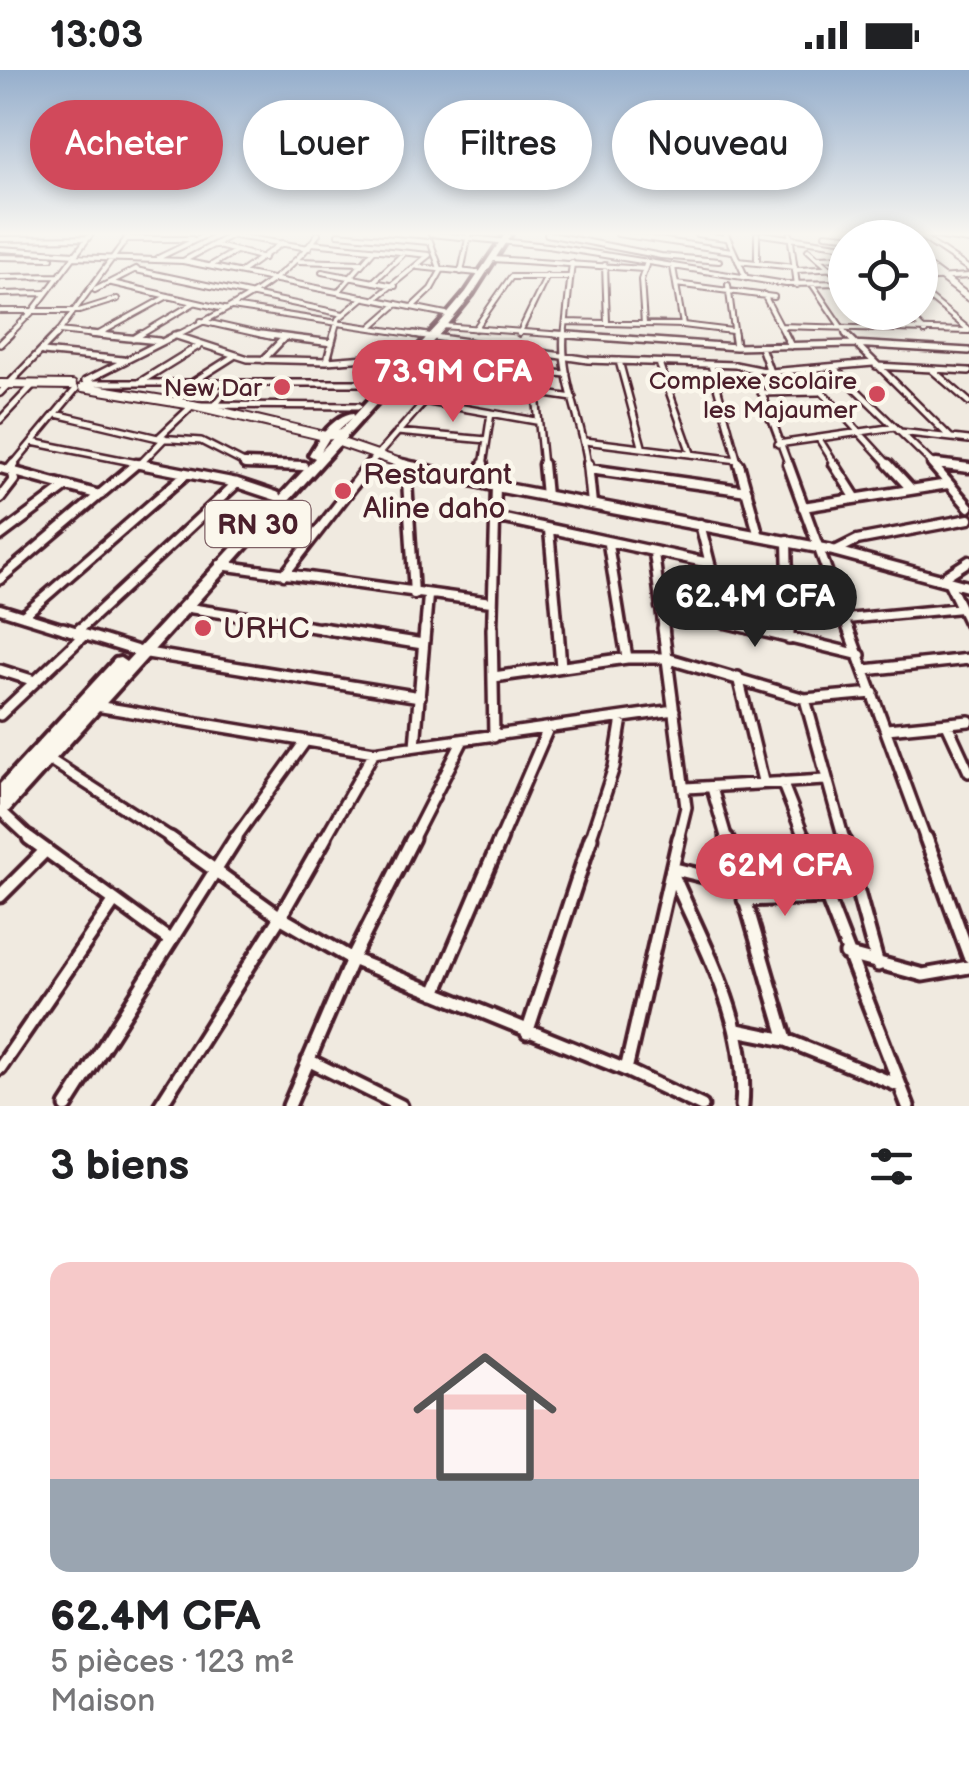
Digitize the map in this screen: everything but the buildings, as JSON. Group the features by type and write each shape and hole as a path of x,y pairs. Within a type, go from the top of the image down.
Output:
{"main road":[{"name":"RN 30","path":"0,810 94,706 136,651 183,607 339,442 378,388 437,327 471,282"},
{"name":"RN 30","path":"0,795 136,651 303,466 325,436 437,327 473,282"},
{"path":"948,282 969,298"}],"street":[{"path":"0,344 33,312 54,282"},
{"path":"0,393 79,312 98,282"},
{"path":"195,282 344,314"},
{"path":"10,470 81,385 232,307 269,282"},
{"path":"289,282 412,307 437,327 475,344 562,356 770,372 874,364 969,371"},
{"path":"305,286 309,282"},
{"path":"338,292 346,282"},
{"path":"374,282 395,286"},
{"path":"375,300 399,282"},
{"path":"412,307 435,282"},
{"path":"475,330 506,282"},
{"path":"519,334 544,282"},
{"path":"569,282 562,356 585,441 592,504"},
{"path":"606,282 608,323"},
{"path":"644,324 645,282"},
{"path":"727,282 736,348"},
{"path":"778,282 828,284"},
{"path":"92,291 109,283 224,309"},
{"path":"683,325 676,284 774,297"},
{"path":"812,284 828,307"},
{"path":"0,294 46,293"},
{"path":"764,295 790,346"},
{"path":"97,335 168,296"},
{"path":"327,361 337,324 364,297"},
{"path":"0,312 79,312 117,299"},
{"path":"133,338 194,302"},
{"path":"372,326 398,304"},
{"path":"938,305 969,330"},
{"path":"232,307 337,324 437,327 562,338 736,348 854,344 969,351"},
{"path":"201,321 283,340 332,343"},
{"path":"566,322 683,325 732,331"},
{"path":"780,326 828,324"},
{"path":"844,330 950,437"},
{"path":"906,330 969,330"},
{"path":"60,332 162,341"},
{"path":"174,335 234,356 262,360 327,361 406,355"},
{"path":"262,360 283,340"},
{"path":"140,382 200,344"},
{"path":"284,575 376,457 475,344"},
{"path":"761,347 770,372"},
{"path":"43,352 124,360"},
{"path":"193,382 234,356"},
{"path":"460,360 505,369 567,374"},
{"path":"619,361 642,446"},
{"path":"659,362 691,454"},
{"path":"711,365 758,534"},
{"path":"832,367 932,463 969,508"},
{"path":"931,369 969,402"},
{"path":"753,370 969,956"},
{"path":"802,370 912,489"},
{"path":"442,379 574,398"},
{"path":"215,405 234,382"},
{"path":"0,384 234,382 378,388 422,402 536,421"},
{"path":"2,416 34,384"},
{"path":"81,385 193,405 325,436 338,434 339,442 415,467 546,496 787,540 969,588"},
{"path":"761,393 819,392"},
{"path":"536,394 546,496"},
{"path":"0,578 138,464 193,405 358,406"},
{"path":"480,482 491,413"},
{"path":"56,414 162,438 206,442 246,464 303,466"},
{"path":"770,419 839,414"},
{"path":"778,444 897,429 969,440"},
{"path":"397,432 487,440"},
{"path":"820,438 856,497"},
{"path":"585,441 738,460"},
{"path":"32,442 237,483 276,496"},
{"path":"932,463 969,468"},
{"path":"414,594 407,480 415,467"},
{"path":"0,468 100,495"},
{"path":"590,469 746,490"},
{"path":"0,498 14,480 10,470"},
{"path":"23,616 186,474"},
{"path":"0,714 237,483"},
{"path":"803,507 948,484"},
{"path":"494,737 491,602 496,486"},
{"path":"0,536 64,488"},
{"path":"955,491 969,493"},
{"path":"495,518 710,563"},
{"path":"835,551 850,542 969,519"},
{"path":"0,522 12,527"},
{"path":"700,524 725,623"},
{"path":"550,530 561,666"},
{"path":"787,540 788,639"},
{"path":"608,544 627,658"},
{"path":"626,1070 685,820 686,788 654,553"},
{"path":"944,580 969,561"},
{"path":"220,565 491,602"},
{"path":"944,580 969,624"},
{"path":"415,746 428,596"},
{"path":"183,607 423,644"},
{"path":"660,607 860,655"},
{"path":"846,619 961,608"},
{"path":"0,609 136,651 420,698"},
{"path":"494,677 627,658 666,658 805,699 873,693"},
{"path":"865,670 969,659"},
{"path":"0,670 35,682"},
{"path":"738,677 763,781"},
{"path":"805,699 878,965"},
{"path":"94,706 304,744 374,752 674,710"},
{"path":"527,1033 614,767 622,718"},
{"path":"887,729 969,721"},
{"path":"947,724 969,772"},
{"path":"435,993 548,730"},
{"path":"289,1106 352,960 462,742"},
{"path":"66,1106 168,940 304,744"},
{"path":"160,1106 280,917 374,752"},
{"path":"47,758 216,868 280,917 352,960 626,1070 702,1106"},
{"path":"686,788 825,780"},
{"path":"782,782 908,1106"},
{"path":"712,788 786,1040"},
{"path":"0,810 44,852 168,940"},
{"path":"0,896 44,852"},
{"path":"674,872 740,885"},
{"path":"674,872 737,1030 744,1062 742,1106"},
{"path":"744,900 825,897"},
{"path":"0,1068 113,904"},
{"path":"846,954 923,977 953,974 969,967"},
{"path":"737,1030 786,1040 900,1086"},
{"path":"308,1060 402,1106"}],"place":[{"name":"New Dar","path":"282,387"},
{"name":"Complexe scolaire les Majaumer","path":"877,394"},
{"name":"Restaurant Aline daho","path":"343,491"},
{"name":"URHC","path":"203,628"}]}
